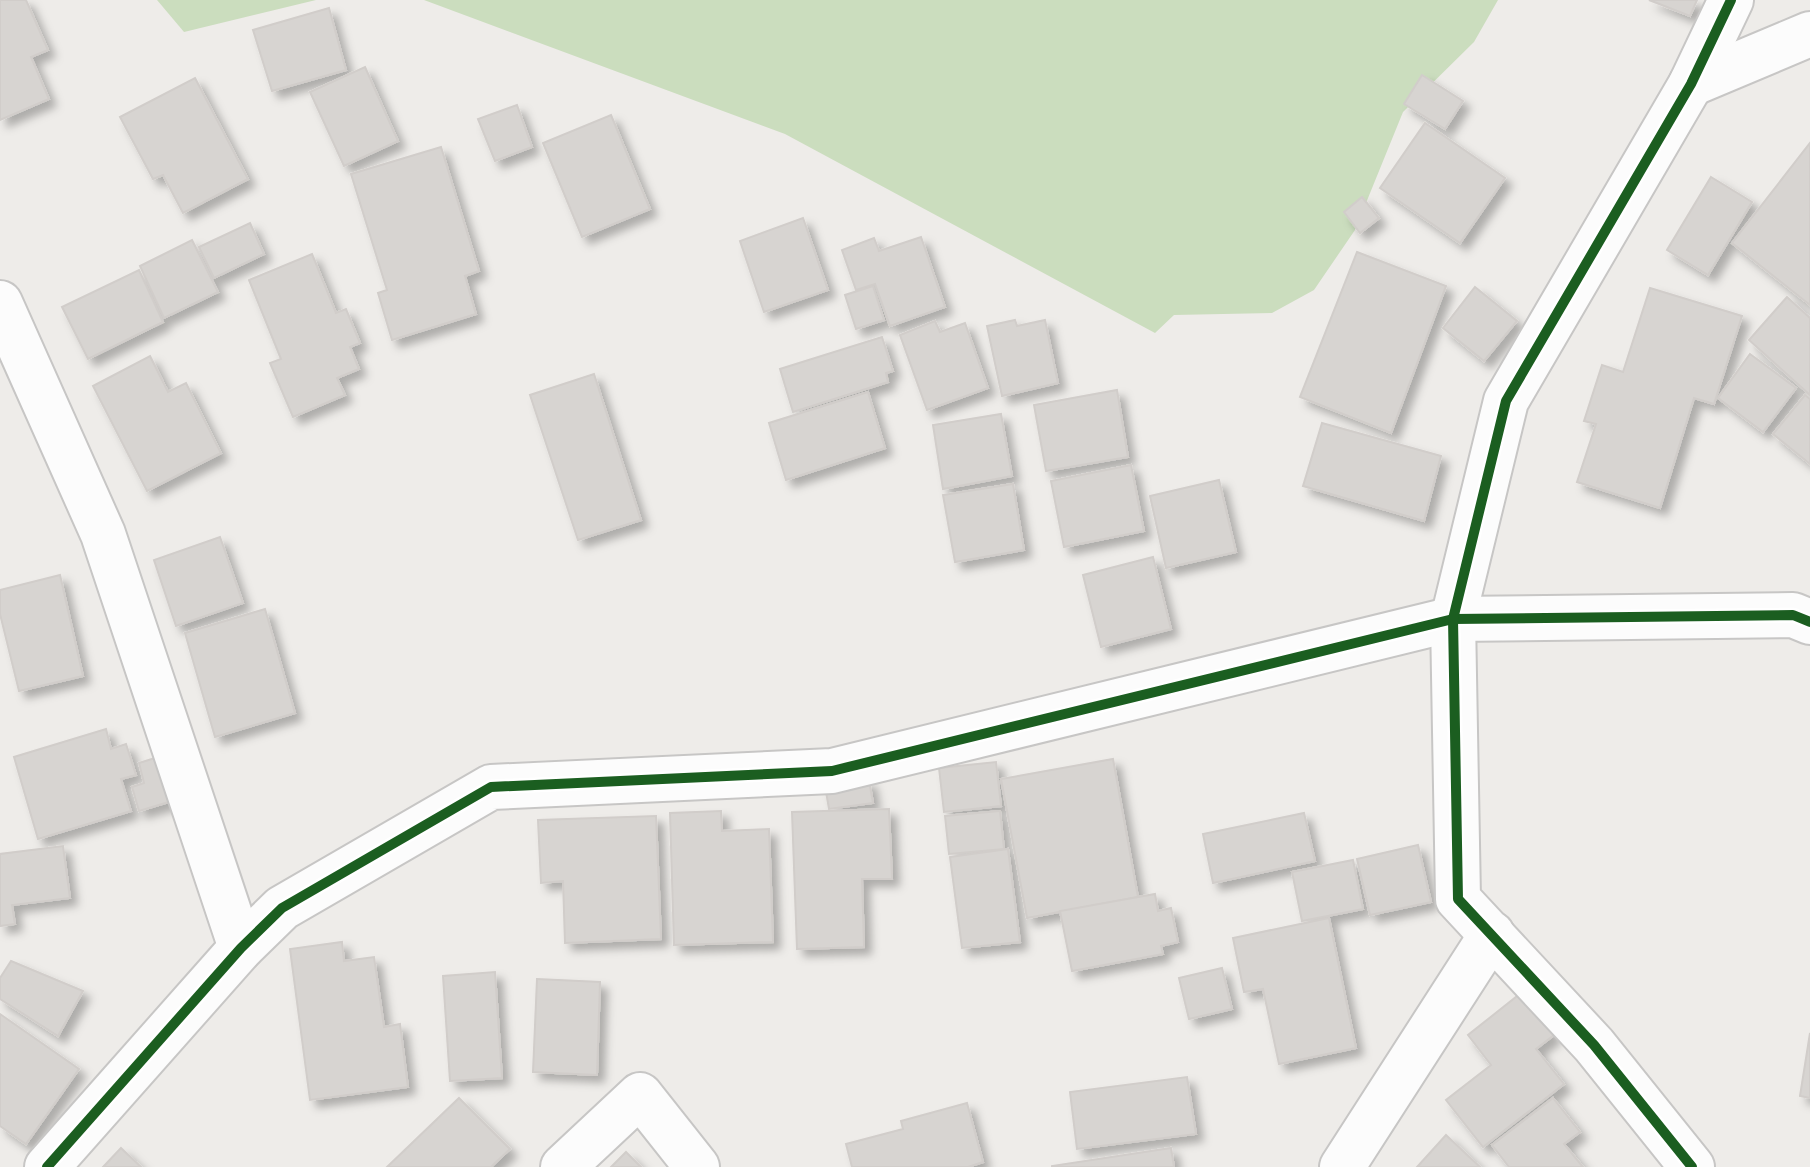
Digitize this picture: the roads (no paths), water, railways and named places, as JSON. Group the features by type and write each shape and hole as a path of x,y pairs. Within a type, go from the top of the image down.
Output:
{"street":[{"path":"1692,1167 1594,1045 1458,899 1453,619 1506,401 1691,84 1731,0"},
{"path":"1691,84 1810,34"},
{"path":"0,303 103,534 241,948"},
{"path":"47,1167 241,948 282,908 491,787 832,771 1453,619 1793,615 1810,622"},
{"path":"1342,1167 1492,934"},
{"path":"563,1167 640,1095 697,1167"}]}
